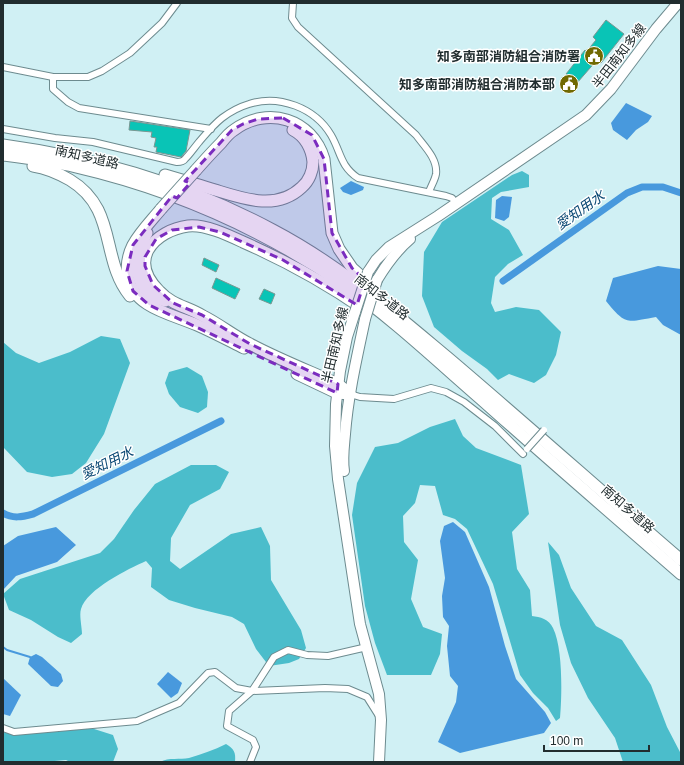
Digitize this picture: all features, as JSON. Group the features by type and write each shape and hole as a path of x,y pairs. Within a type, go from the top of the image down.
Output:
{"highway":[{"path":"350,394 149,305 133,291 130,284 127,271 128,260 133,245 232,130 243,124 258,119 283,118 304,128 312,136 322,151 328,183 331,228 334,238 344,256 352,268 462,362 464,372"},
{"path":"100,163 109,161 156,172 246,199 265,201 286,198 296,194 305,184 310,175 313,166 313,156 310,147 298,132 278,124 261,125 246,129 231,139 198,171"},
{"name":"南知多道路","path":"3,145 100,163 172,185 233,210 275,231 318,256 356,282 464,372 681,560"},
{"name":"南知多道路","path":"3,155 75,166 144,186 184,200 229,219 310,263 344,285 395,324 681,574"},
{"path":"3,162 37,166 58,173 84,191 98,208 103,220 115,268 125,290 133,300 146,310 167,313"},
{"path":"163,210 146,234 136,259 136,268 143,285 150,293 156,298 173,303 202,315 250,344 338,389"},
{"path":"173,303 153,285 148,277 145,266 145,258 156,239 172,230 189,226 220,232 283,260 341,293 385,324 395,324"}],"main road":[{"name":"半田南知多線","path":"379,762 382,720 379,694 360,624 338,479 335,446 340,371 347,337 368,272 376,260 389,248 586,115 611,89 656,29 678,3"},
{"name":"半田南知多線","path":"344,515 346,497 343,461 346,416 365,319 377,280 384,268 408,241 438,216"}],"street":[{"path":"293,3 292,18 298,27 416,135 431,154 436,173 429,192"},
{"path":"3,67 53,77 88,77 102,71 130,53 162,23 174,4"},
{"path":"53,77 53,89 68,102 79,108 211,129"},
{"path":"3,128 55,138 94,142 177,162 185,160 211,129 230,112 256,102 272,100 291,104 306,111 322,124 330,134 346,169 358,178 446,196 452,198 456,203"},
{"path":"350,394 360,397 394,399 431,388 446,392 464,402 525,452 544,430"},
{"path":"250,762 256,747 253,740 227,726 229,711 252,691 274,657 288,650 307,655 328,656 367,647"},
{"path":"3,728 14,732 137,721 179,703 208,673 215,672 236,688 252,691 325,688 348,689 367,697 382,720"}],"highlighted area":[{"path":"283,118 312,135 324,159 332,233 352,268 365,280 357,305 283,260 220,232 199,227 172,230 156,239 145,257 145,266 153,285 173,303 202,315 250,344 338,384 337,393 149,305 133,291 127,271 133,245 172,196 177,198 190,183 185,181 232,130 243,124 258,119"}],"shaded area":[{"path":"626,103 652,116 648,122 636,130 627,140 613,130 611,123"},
{"path":"522,171 529,175 529,187 501,192 492,198 491,219 509,230 523,255 508,264 495,277 491,303 495,312 516,307 539,310 561,332 556,355 546,375 534,383 509,374 498,380 487,369 462,351 434,327 422,296 424,252 442,222 512,175"},
{"path":"351,181 364,187 363,190 351,195 343,192 340,188"},
{"path":"502,196 512,197 509,217 504,221 495,218 496,200"},
{"path":"658,266 681,269 681,335 663,325 656,317 633,321 623,318 618,315 606,301 613,278"},
{"path":"101,336 120,339 130,363 104,434 86,463 72,474 52,477 27,472 4,448 3,342 16,353 39,363 70,352"},
{"path":"187,367 202,376 208,392 207,407 198,413 180,407 169,394 165,383 169,372"},
{"path":"455,419 463,436 476,448 521,465 529,514 512,532 517,569 530,590 532,616 549,622 553,628 559,647 561,697 560,718 556,721 548,708 533,693 520,675 493,584 467,529 455,519 443,515 435,486 420,485 415,503 403,516 404,542 418,560 411,599 423,627 442,634 440,654 431,675 387,675 375,643 365,606 352,515 357,483 375,447 398,443 430,427"},
{"path":"191,465 216,465 229,472 220,489 190,505 171,538 170,561 180,569 231,534 261,527 270,546 271,580 301,630 306,648 299,659 289,663 269,666 256,649 244,624 232,617 169,600 151,587 152,568 146,561 109,580 91,594 80,612 82,634 71,643 58,637 31,620 9,610 3,594 20,579 100,553 114,539 134,510 155,484"},
{"path":"453,522 465,532 489,587 505,646 516,679 545,712 551,723 544,733 460,753 438,742 456,702 458,686 450,676 447,646 449,626 443,617 442,596 445,578 440,541 444,526"},
{"path":"56,527 76,545 57,562 16,576 3,590 3,546 18,536"},
{"path":"548,542 559,555 571,588 596,626 622,640 651,685 667,727 681,754 681,762 623,762 615,738 588,698 571,663 560,625"},
{"path":"36,654 42,657 61,674 63,681 58,687 51,686 28,664 30,657"},
{"path":"168,672 182,683 178,693 171,698 157,684"},
{"path":"3,678 21,695 10,716 3,714"},
{"path":"91,728 113,735 118,749 113,762 70,762 66,760 43,762 3,762 3,732 13,734"},
{"path":"226,744 234,751 235,762 160,762 163,760 189,758"}],"building":[{"name":"知多南部消防組合消防署","path":"606,20 624,34 601,63 597,60 577,83 566,74 585,50 586,52 596,40 593,37"},
{"path":"130,121 190,130 186,151 181,157 156,152 157,147 154,147 156,138 151,137 152,132 129,130"},
{"path":"204,258 219,265 216,272 202,265"},
{"path":"216,278 240,289 235,299 212,288"},
{"path":"264,289 275,294 271,304 259,299"}],"waterway":[{"name":"愛知用水","path":"503,281 627,193 642,187 663,187 681,193"},
{"name":"愛知用水","path":"3,513 18,517 33,514 221,421"},
{"path":"3,647 7,650 30,657"}],"place":[{"name":"知多南部消防組合消防署","path":"594,56"},
{"name":"知多南部消防組合消防本部","path":"569,84"}]}
